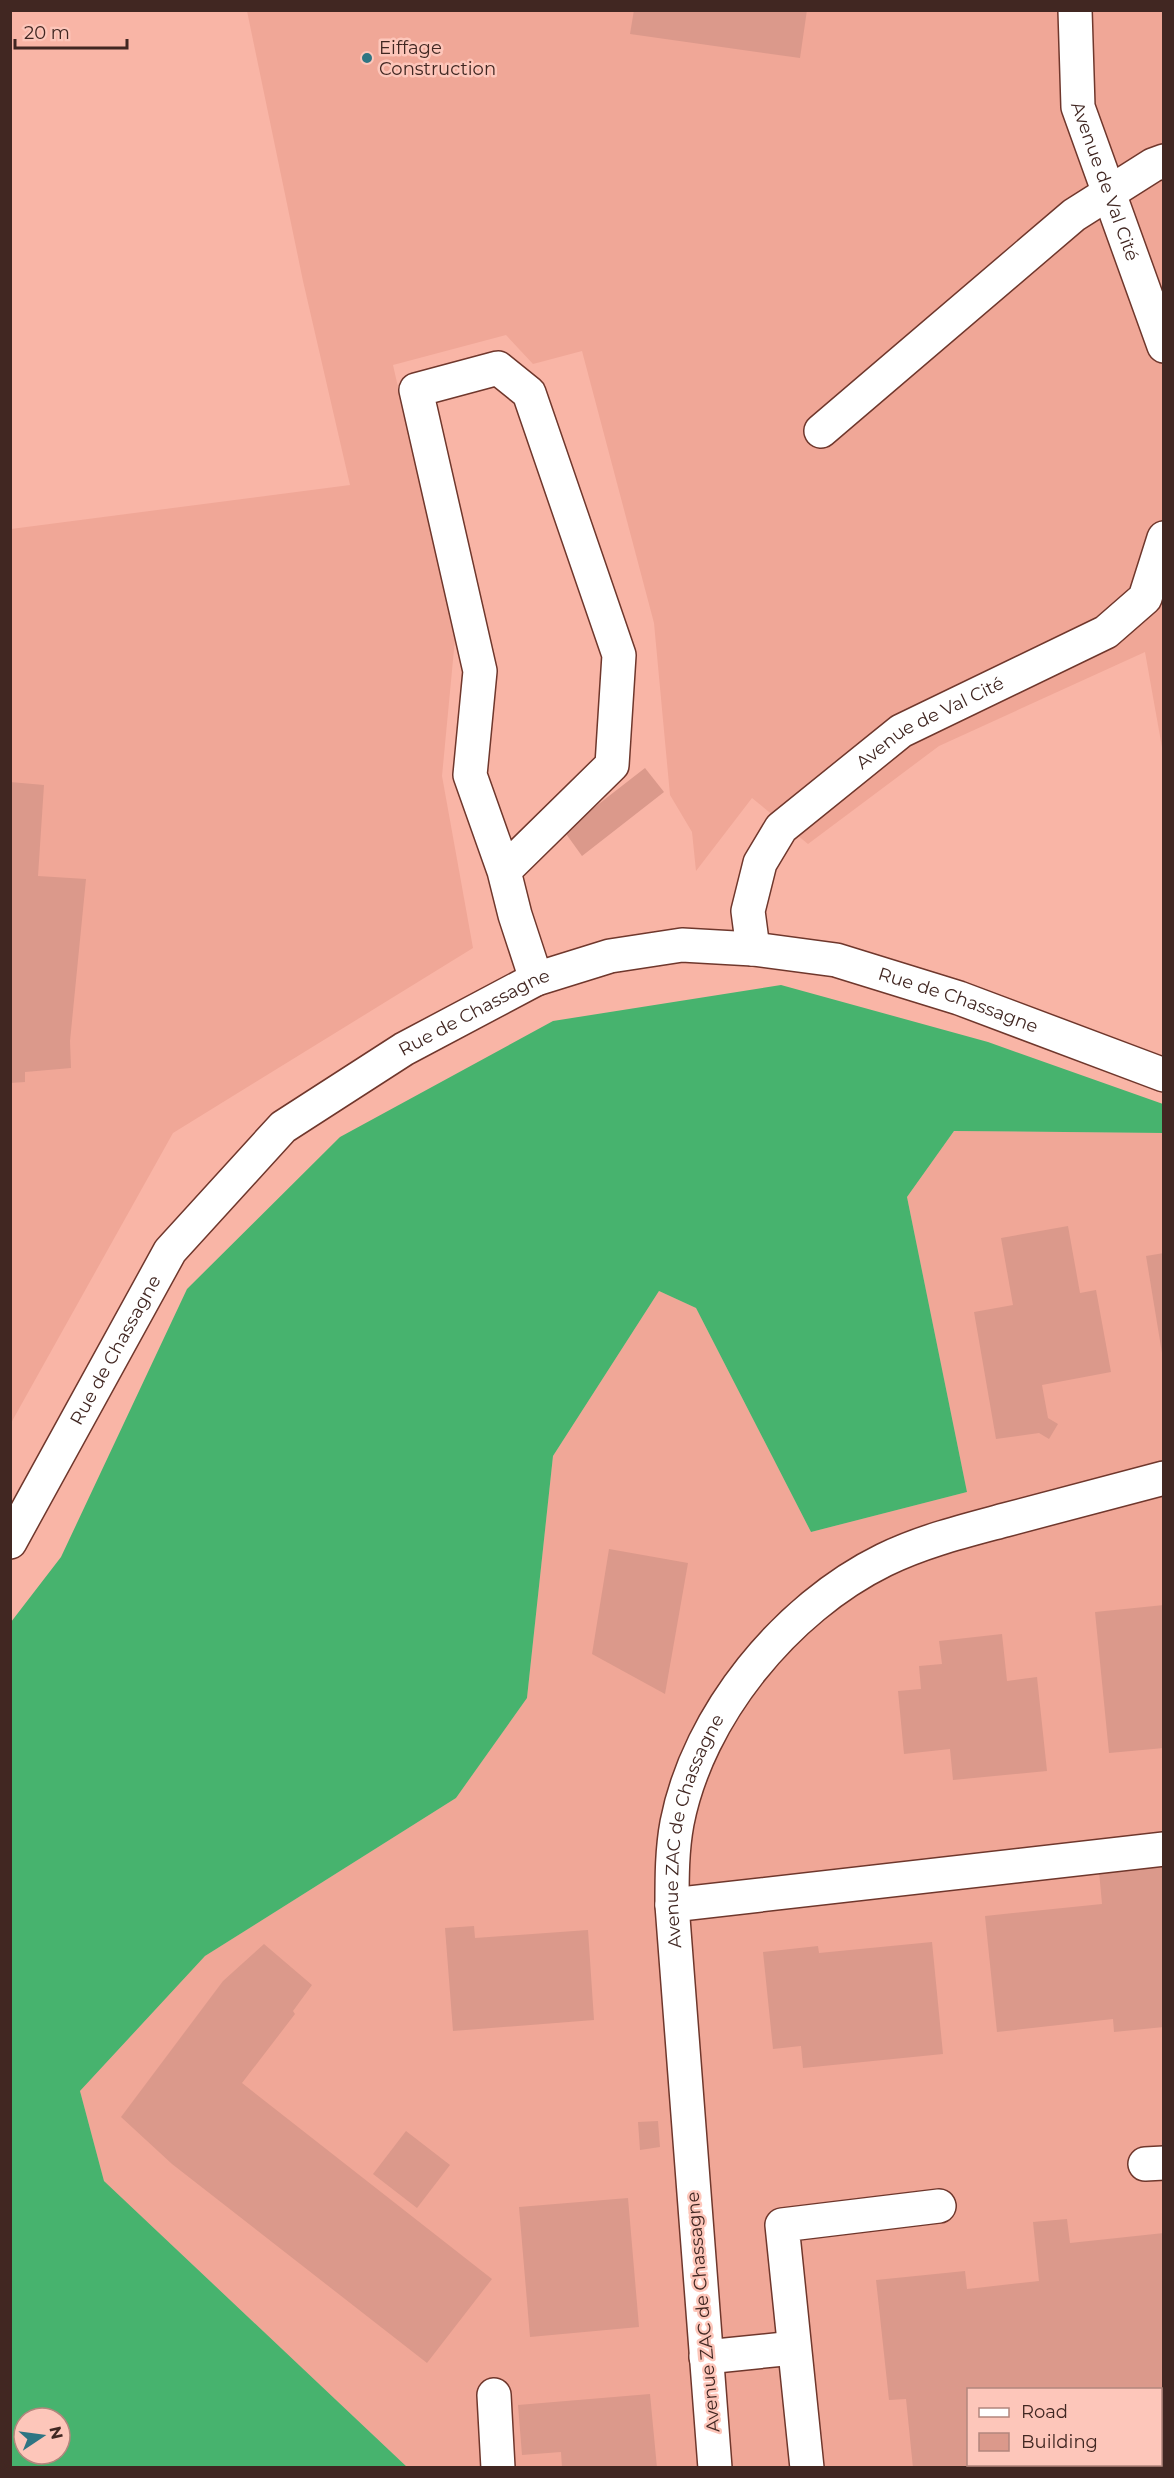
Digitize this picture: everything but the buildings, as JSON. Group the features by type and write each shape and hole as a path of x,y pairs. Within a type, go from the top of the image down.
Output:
{"street":[{"name":"Avenue de Val Cité","path":"1075,10 1078,107 1164,346"},
{"path":"821,431 1074,215 1164,161"},
{"path":"504,871 612,765 619,656 529,393 498,368 416,390 480,671 470,775 504,871 536,979"},
{"name":"Avenue de Val Cité","path":"753,949 748,911 760,863 781,828 901,731 1106,632 1154,600 1164,538"},
{"name":"Rue de Chassagne","path":"10,1542 170,1251 283,1127 404,1049 536,979 610,956 682,945 753,949 848,964 959,998 1164,1075"},
{"name":"Avenue ZAC de Chassagne","path":"715,2468 672,1905 672,1869 677,1822 692,1772 726,1706 756,1661 791,1624 841,1584 884,1560 929,1541 1164,1478"},
{"path":"672,1905 1164,1849"},
{"path":"807,2468 782,2225 939,2206"},
{"path":"706,2357 794,2348"},
{"path":"494,2395 498,2468"}],"shaded area":[{"path":"247,11 1163,11 1163,753 1145,652 939,746 808,844 752,798 696,871 692,832 670,795 654,623 582,351 533,364 506,335 393,365 455,639 442,776 473,948 173,1133 11,1423 11,529 350,485 303,281"},
{"path":"954,1131 1163,1133 1163,2467 407,2467 104,2181 80,2091 205,1956 456,1798 527,1698 553,1456 659,1291 696,1308 811,1532 967,1492 907,1197"}],"green space":[{"path":"781,985 988,1042 1163,1104 1163,1133 954,1131 907,1197 967,1492 811,1532 696,1308 659,1291 553,1456 527,1698 456,1798 205,1956 80,2091 104,2181 407,2467 11,2467 11,1622 61,1557 187,1289 340,1137 553,1021"}],"place":[{"name":"Eiffage Construction","path":"367,58"}]}
